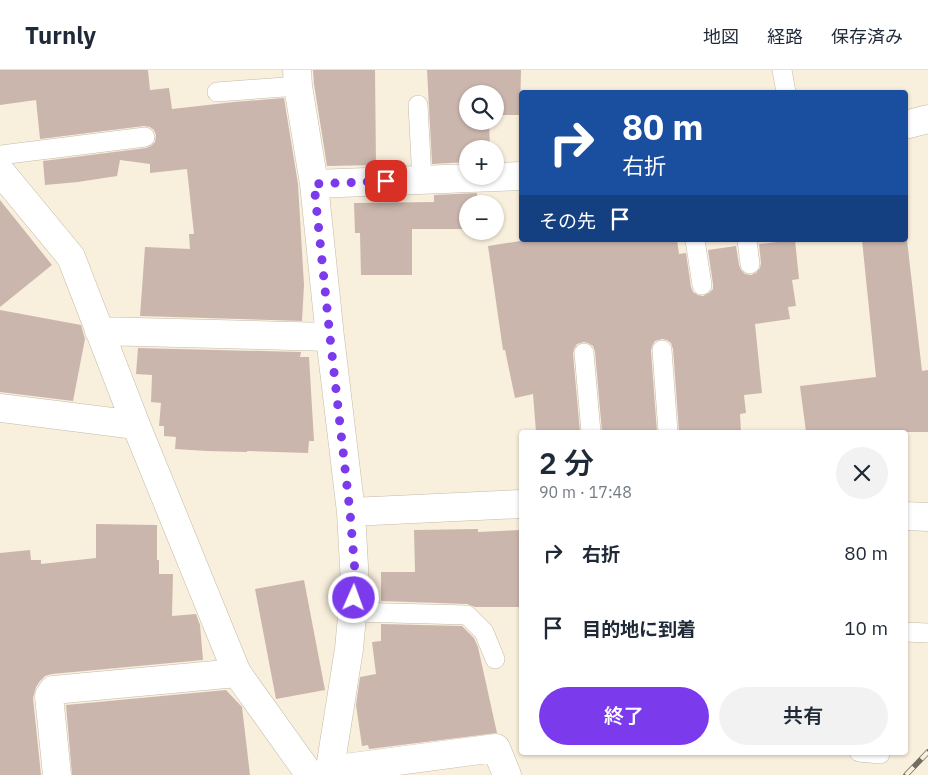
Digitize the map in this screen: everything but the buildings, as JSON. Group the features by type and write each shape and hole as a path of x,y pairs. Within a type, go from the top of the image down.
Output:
{"street":[{"path":"298,78 314,184 350,512 356,584 349,649 323,773"},
{"path":"908,124 928,119"},
{"path":"0,171 71,257 136,425 237,673 323,773"},
{"path":"314,184 519,176"},
{"path":"99,331 330,337"},
{"path":"0,408 136,425"},
{"path":"350,512 519,504"},
{"path":"908,516 928,517"},
{"path":"57,775 49,696 54,690 237,673"},
{"path":"323,773 496,748 507,775"}],"lane":[{"path":"782,70 786,90"},
{"path":"217,92 298,78"},
{"path":"418,104 422,180"},
{"path":"0,155 145,137"},
{"path":"695,242 702,285"},
{"path":"747,242 750,264"},
{"path":"662,350 668,430"},
{"path":"584,353 591,430"},
{"path":"352,612 467,615 484,632 495,659"},
{"path":"908,632 928,633"}],"railway":[{"path":"906,775 928,752"}],"route":[{"path":"354,598 356,584 350,512 314,184 386,181"}]}
